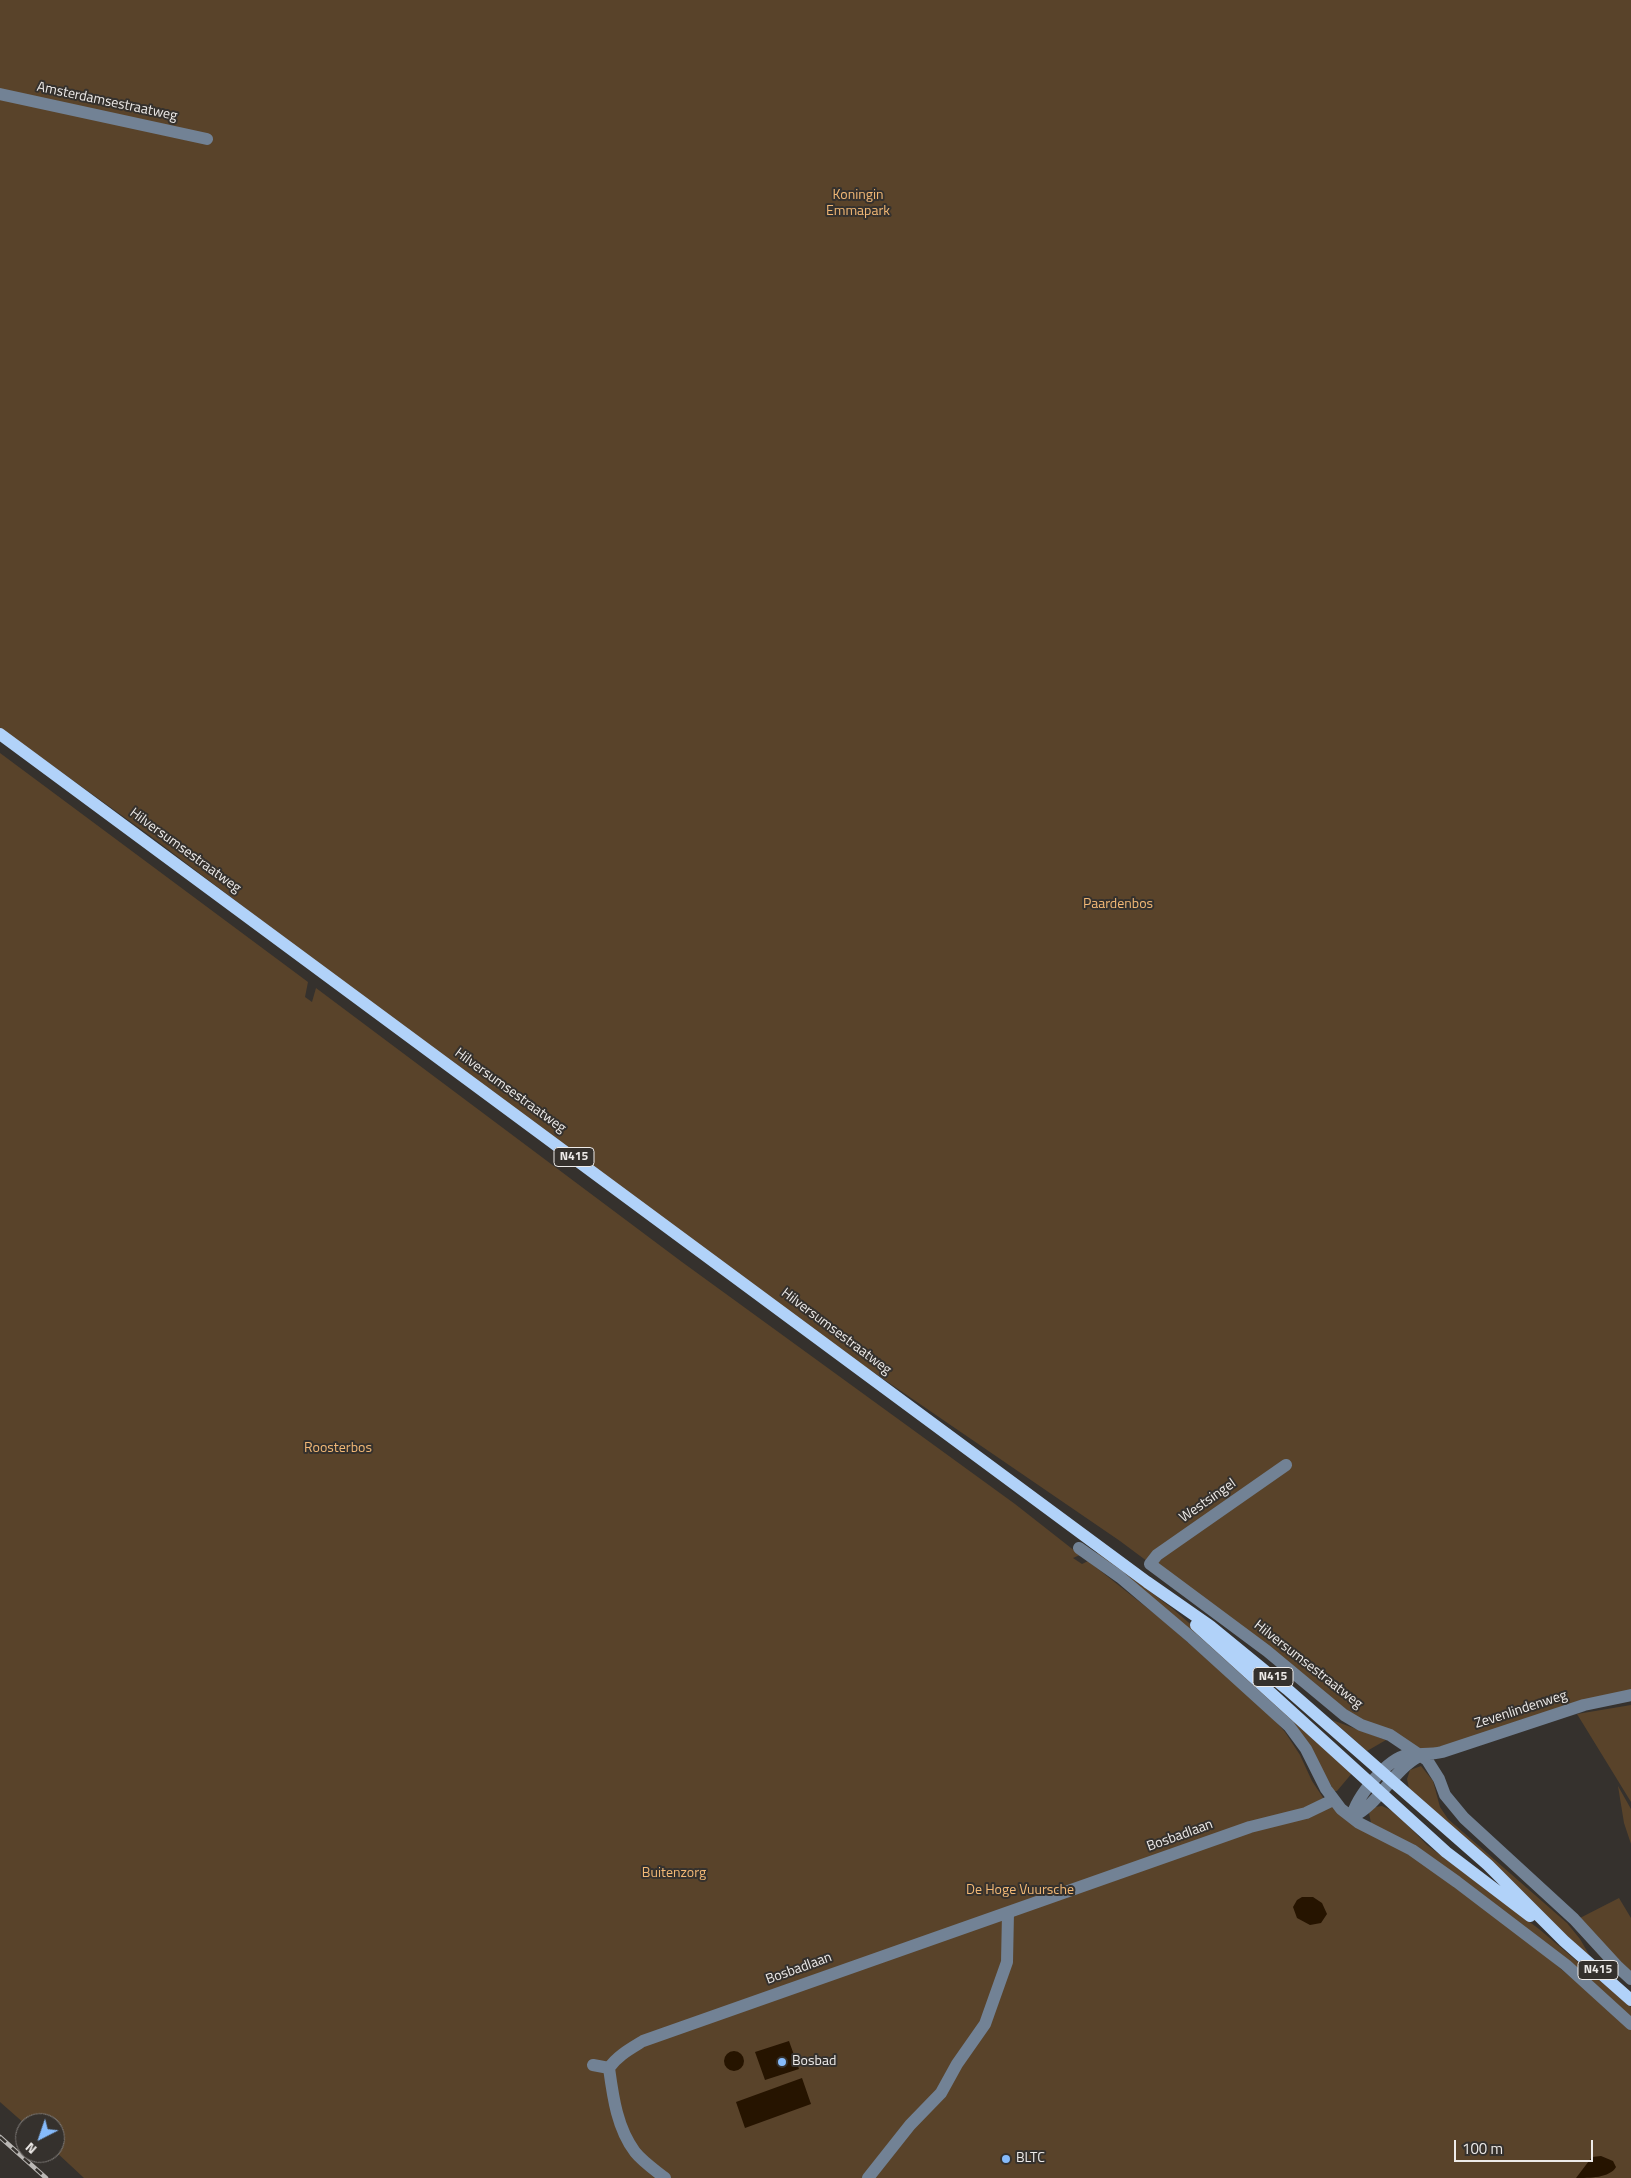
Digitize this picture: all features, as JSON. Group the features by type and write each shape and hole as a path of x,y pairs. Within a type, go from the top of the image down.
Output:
{"main road":[{"name":"Hilversumsestraatweg","path":"0,734 1147,1582 1210,1626 1488,1865 1564,1941 1631,2000"},
{"name":"Hilversumsestraatweg","path":"1147,1582 1477,1877 1564,1941"}],"street":[{"name":"Amsterdamsestraatweg","path":"0,94 207,139"},
{"name":"Westsingel","path":"1150,1564 1157,1555 1286,1465"},
{"path":"1079,1548 1120,1577 1192,1638 1289,1726 1306,1749 1333,1800 1352,1817 1359,1823 1412,1850 1457,1882 1566,1965 1631,2024"},
{"name":"Hilversumsestraatweg","path":"1150,1564 1266,1651 1344,1714 1362,1725 1390,1734 1427,1760 1439,1779 1445,1794 1464,1818 1574,1919 1631,1979"},
{"name":"Zevenlindenweg","path":"1371,1784 1397,1758 1406,1755 1421,1756 1442,1752 1584,1705 1631,1695"},
{"name":"Zevenlindenweg","path":"1381,1793 1409,1762 1421,1756"},
{"path":"1352,1817 1354,1807 1371,1784"},
{"path":"1352,1817 1365,1809 1381,1793"},
{"name":"Bosbadlaan","path":"609,2068 626,2052 643,2041 831,1973 1250,1827 1306,1814 1333,1800"},
{"path":"868,2178 910,2125 941,2093 957,2064 985,2024 1007,1962 1008,1912"},
{"path":"593,2065 609,2068 617,2115 636,2153 664,2178"}],"green space":[{"name":"Paardenbos","path":"0,0 1631,0 1631,1697 1422,1752 1360,1720 1120,1541 838,1348 394,1021 149,835 0,728"},
{"path":"0,753 308,982 305,997 312,1002 316,988 682,1262 1015,1504 1080,1555 1073,1558 1082,1564 1088,1561 1165,1622 1270,1715 1285,1732 1300,1755 1312,1781 1326,1802 1398,1846 1526,1939 1631,2029 1631,2178 84,2178 65,2160 65,2113 15,2113 15,2115 0,2102"},
{"path":"1098,1552 1173,1609 1353,1772 1337,1791 1334,1791 1313,1753 1095,1554"},
{"path":"1631,1705 1631,1802 1577,1714"},
{"path":"1332,1720 1386,1740 1367,1751"},
{"path":"1421,1766 1433,1781 1440,1807 1448,1819 1567,1923 1580,1939 1591,1958 1410,1793 1407,1779 1410,1770"},
{"path":"1618,1786 1631,1809 1631,1844 1624,1823"},
{"path":"1382,1806 1395,1812 1427,1845 1539,1929 1631,2007 1631,2019 1371,1823 1369,1813 1375,1807"},
{"path":"1619,1898 1631,1918 1631,1973 1578,1919"}],"shaded area":[{"path":"1302,1897 1313,1897 1322,1903 1327,1914 1321,1923 1310,1925 1297,1918 1293,1907 1297,1900"},
{"path":"789,2041 799,2069 765,2080 755,2052"},
{"path":"734,2051 741,2054 744,2061 741,2068 734,2071 727,2068 724,2061 727,2054"},
{"path":"802,2078 811,2104 745,2128 736,2102"},
{"path":"1601,2156 1613,2161 1616,2167 1613,2171 1599,2177 1576,2178 1592,2157"}],"railway":[{"path":"0,2137 46,2178"}],"place":[{"name":"Bosbad","path":"782,2062"},
{"name":"BLTC","path":"1006,2159"}],"park label":[{"name":"Koningin Emmapark","path":"858,204"},
{"name":"Roosterbos","path":"338,1449"},
{"name":"Buitenzorg","path":"674,1874"},
{"name":"De Hoge Vuursche","path":"1020,1891"}]}
